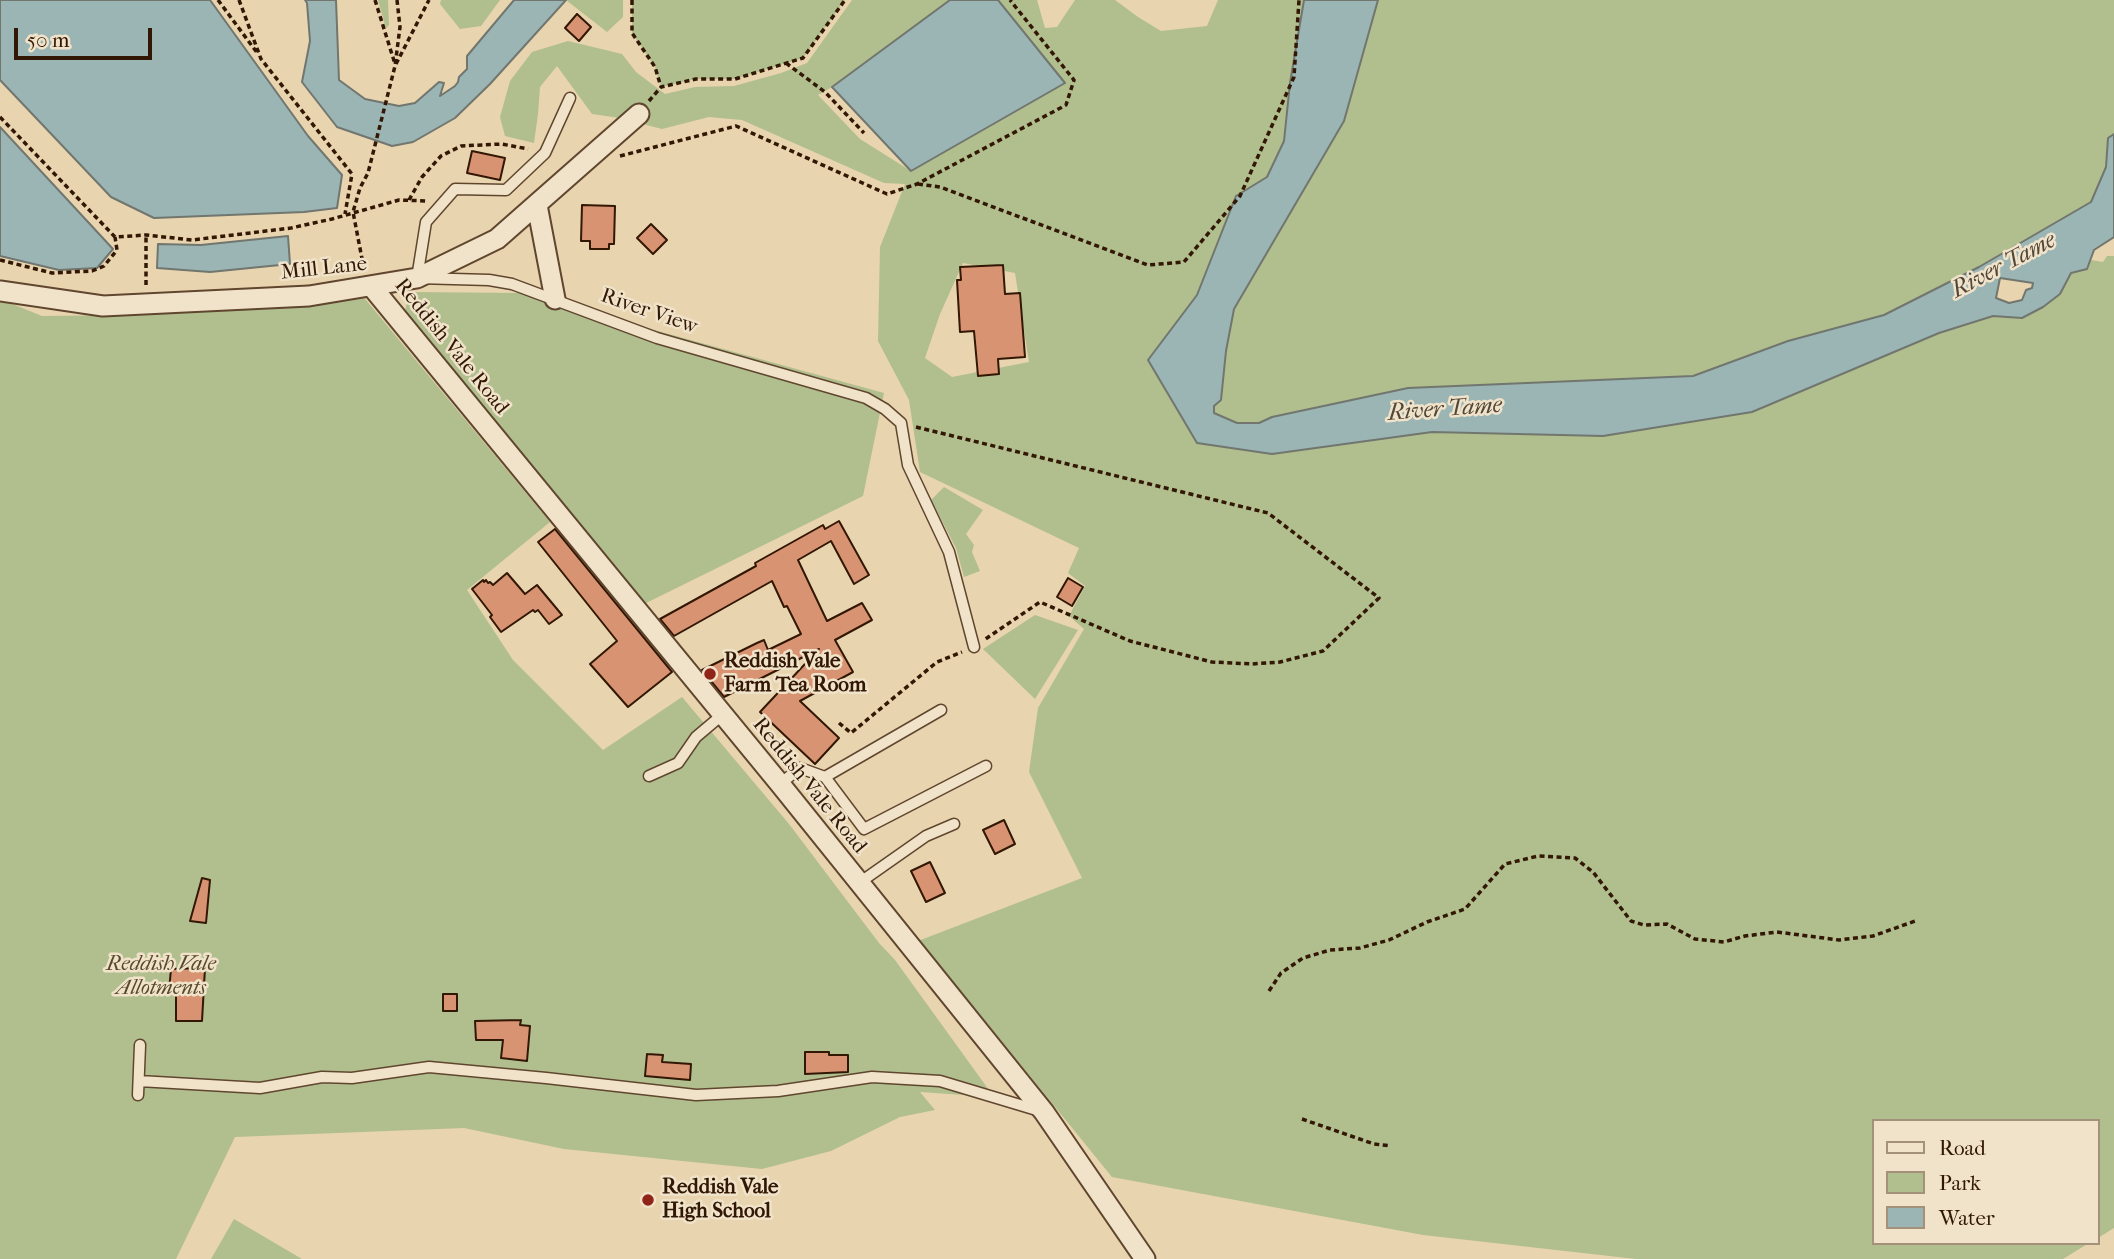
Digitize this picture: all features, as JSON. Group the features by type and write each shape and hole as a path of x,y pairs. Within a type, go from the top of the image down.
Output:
{"street":[{"name":"Mill Lane","path":"0,291 103,306 309,296 418,278 497,239 639,114"},
{"path":"537,205 555,299"},
{"name":"Reddish Vale Road","path":"372,287 780,784 1044,1112 1145,1259"}],"lane":[{"path":"418,278 426,222 456,189 506,190 545,153 570,98"},
{"name":"River View","path":"418,278 489,280 512,284 657,338 866,398 894,415 901,423"},
{"path":"901,423 908,465 949,552 974,648"},
{"path":"825,777 941,710"},
{"path":"649,776 678,763 696,737 722,715"},
{"path":"780,784 800,768 825,777 864,829 986,766"},
{"path":"859,883 926,836 954,824"},
{"path":"138,1095 140,1045"},
{"path":"139,1082 260,1088 322,1077 352,1078 429,1067 696,1096 778,1091 872,1077 940,1081 1044,1112"}],"path":[{"path":"218,0 352,174 345,214"},
{"path":"239,0 261,59"},
{"path":"375,0 395,66"},
{"path":"372,287 364,269 353,212 368,173 395,66 400,27 397,0"},
{"path":"395,66 429,0"},
{"path":"632,0 632,33 655,67 661,87 696,79 735,79 803,58 845,0"},
{"path":"618,156 736,126 887,194 917,184 1066,105 1074,80 1010,0"},
{"path":"917,184 940,187 1148,265 1184,262 1240,196 1294,77 1299,0"},
{"path":"786,63 825,92 864,132"},
{"path":"0,117 115,237 117,250 104,266 92,271 52,272 0,260"},
{"path":"409,200 422,177 441,156 461,146 502,144 545,153"},
{"path":"115,237 146,235 192,240 290,228 399,200 444,201"},
{"path":"146,235 146,304"},
{"path":"839,723 851,733 937,662 974,648 1040,602 1130,641 1212,662 1252,664 1280,662 1323,651 1379,598 1268,513 901,423"},
{"path":"1269,991 1281,973 1303,958 1330,950 1360,948 1389,940 1465,908 1505,864 1538,856 1575,858 1593,872 1631,921 1644,925 1667,924 1695,939 1724,942 1777,932 1839,940 1873,936 1918,920"},
{"path":"1302,1119 1374,1144 1391,1146"}],"green space":[{"path":"378,0 388,0 389,25 386,28"},
{"path":"441,0 500,0 481,26 460,29 440,4"},
{"path":"566,0 623,0 623,17 607,32"},
{"path":"632,0 845,0 803,58 735,79 696,79 661,87 655,67 632,33"},
{"path":"852,0 950,0 818,95 860,139 911,171 1064,83 998,0 1037,0 1045,28 1057,27 1075,0 1115,0 1161,31 1207,26 1218,0 1305,0 1284,141 1267,177 1197,295 1148,360 1197,443 1272,454 1432,432 1603,436 1752,412 1939,333 1993,316 2022,318 2060,294 2071,273 2087,269 2091,260 2103,262 2107,256 2114,256 2114,1228 2100,1237 2100,1119 1872,1119 1872,1245 2086,1245 2063,1259 1636,1259 1423,1235 1112,1177 918,941 1082,878 1029,772 1038,708 1084,629 1069,616 1085,586 1068,573 1079,548 920,472 909,400 878,341 880,247 905,184 884,183 742,120 709,117 662,129 592,114 557,66 540,87 534,143 505,136 500,117 510,81 532,52 568,41 622,54 636,72 665,94 695,87 734,86 807,63","holes":["963,263 1015,273 1029,362 952,377 925,358 940,314"]},
{"path":"1378,0 2114,0 2114,134 2108,138 2106,167 2091,202 1979,267 1884,315 1788,341 1693,376 1408,388 1272,417 1259,423 1237,423 1214,413 1214,406 1221,400 1234,309 1344,121"},
{"path":"409,292 519,293 884,393 863,496 640,606 405,311"},
{"name":"Reddish Vale Allotments","path":"361,294 550,522 467,590 513,660 603,750 682,697 789,824 879,943 895,960 994,1097 920,1092 935,1110 900,1117 831,1151 762,1169 564,1149 464,1128 235,1137 176,1259 0,1259 0,299 42,316 127,315"},
{"path":"944,487 983,510 966,534 974,545 972,552 980,571 964,577 956,548 931,500"},
{"path":"1035,615 1078,630 1035,699 983,649"},
{"path":"234,1219 302,1259 211,1259"}],"water":[{"path":"0,0 210,0 308,136 342,175 337,208 304,212 154,218 111,197 0,80"},
{"path":"305,0 336,0 339,80 365,99 399,106 415,103 439,82 444,83 440,96 455,86 467,69 467,56 514,0 566,0 490,84 455,118 413,142 392,146 337,127 302,82 310,41"},
{"path":"950,0 998,0 1065,83 911,171 832,87"},
{"name":"River Tame","path":"1304,0 1378,0 1344,121 1234,309 1221,400 1214,406 1214,413 1237,423 1259,423 1272,417 1408,388 1693,376 1788,341 1884,315 1979,267 2091,202 2106,167 2108,138 2114,134 2114,237 2094,250 2087,269 2071,273 2060,294 2022,318 1993,316 1939,333 1752,412 1603,436 1432,432 1272,454 1197,443 1148,360 1197,295 1236,196 1267,177 1284,141 1290,83","holes":["2000,278 2033,283 2022,300 2009,303 1996,298"]},
{"path":"0,127 113,249 97,268 59,270 0,256"},
{"path":"288,236 290,264 210,272 157,268 158,244 201,245"}],"building":[{"path":"577,14 591,27 579,41 565,28"},
{"path":"472,151 505,158 500,180 467,173"},
{"path":"582,205 615,206 614,244 609,244 609,249 590,249 590,241 581,241"},
{"path":"651,224 667,240 653,254 637,238"},
{"path":"1003,265 1005,294 1020,293 1025,357 998,359 999,374 978,376 974,331 960,332 957,280 961,280 960,267"},
{"path":"839,521 869,575 854,584 831,541 798,560 827,621 862,603 872,620 835,640 853,672 800,701 839,738 815,764 760,712 819,649 724,697 702,670 764,640 768,650 801,634 772,581 674,636 660,619 823,525 825,529"},
{"path":"555,529 672,672 628,707 590,664 617,641 538,542"},
{"path":"507,573 525,594 537,585 562,615 549,624 538,610 533,610 501,632 472,589 483,580 493,585"},
{"path":"1068,578 1083,587 1072,606 1057,597"},
{"path":"1004,820 1015,844 995,854 983,830"},
{"path":"930,862 945,893 926,902 911,871"},
{"path":"202,878 210,880 206,923 190,921"},
{"path":"205,968 202,1021 176,1021 176,991 169,991 171,969"},
{"path":"443,994 457,994 457,1011 443,1011"},
{"path":"521,1020 520,1025 530,1026 527,1061 501,1058 503,1040 476,1040 475,1021"},
{"path":"805,1052 848,1055 848,1072 805,1074"},
{"path":"647,1054 663,1055 662,1062 691,1064 690,1080 645,1076"}],"place":[{"name":"Reddish Vale Farm Tea Room","path":"710,674"},
{"name":"Reddish Vale High School","path":"648,1200"}]}
